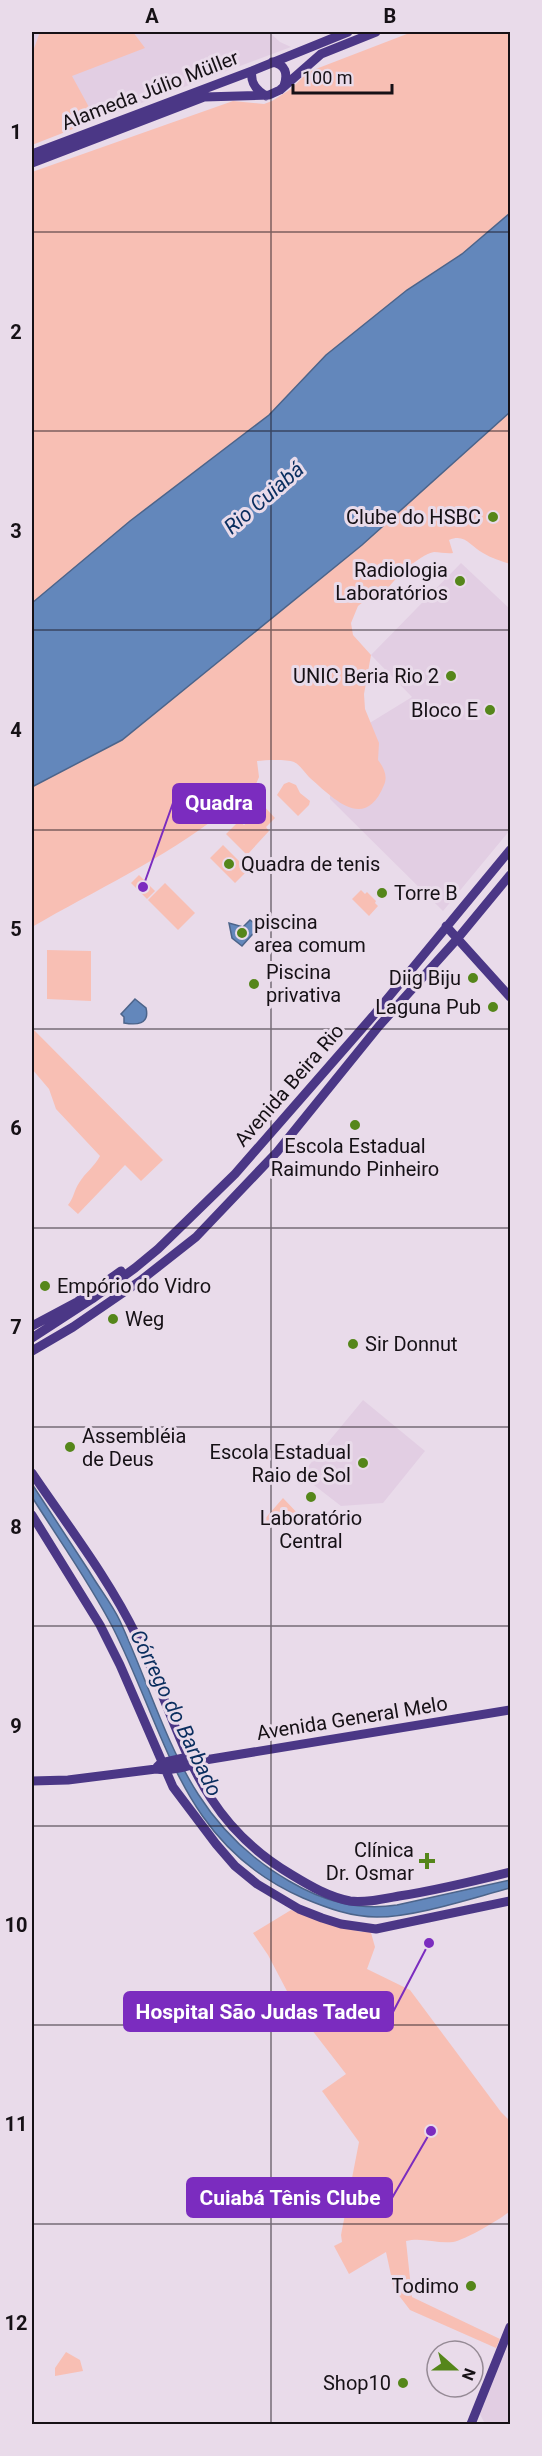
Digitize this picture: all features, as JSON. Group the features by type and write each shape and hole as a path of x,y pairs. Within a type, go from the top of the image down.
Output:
{"main road":[{"name":"Alameda Júlio Müller","path":"32,154 252,71 348,32"},
{"name":"Alameda Júlio Müller","path":"32,163 207,96 266,96 284,86 321,54 376,32"},
{"path":"271,62 279,63 285,69 284,86"},
{"path":"252,71 253,84 266,96"},
{"name":"Avenida Beira Rio","path":"137,1272 265,1141 374,1016 510,850"},
{"name":"Avenida Beira Rio","path":"32,1351 72,1327 166,1262 190,1242 285,1144 379,1026 458,938 510,875"},
{"path":"446,926 510,997"},
{"path":"374,1016 379,1019 379,1026"},
{"name":"Avenida Beira Rio","path":"32,1343 73,1319 217,1215"},
{"name":"Avenida Beira Rio","path":"32,1326 77,1302 181,1226"},
{"path":"32,1338 137,1272"},
{"path":"32,1473 121,1606 138,1637 204,1790 240,1837 281,1869 337,1897 349,1900 374,1901 510,1872"},
{"path":"32,1515 100,1625 120,1665 163,1766 183,1803 235,1866 256,1884 279,1898 322,1918 341,1924 376,1929 510,1901"},
{"name":"Avenida General Melo","path":"32,1781 68,1780 190,1762 510,1710"},
{"path":"471,2424 510,2327"}],"shaded area":[{"path":"32,32 269,32 280,42 291,47 32,144"},
{"path":"40,32 133,32 145,48 72,76 96,120 32,145 32,54"},
{"path":"412,32 510,32 510,213 462,254 407,290 326,355 269,415 130,521 32,603 32,172 233,101 264,104 291,89 308,72"},
{"path":"510,412 510,564 486,555 463,539 449,540 453,553 434,552 413,563 383,595 358,606 351,623 353,635 371,655 364,694 365,709 379,743 378,760 384,769 386,778 376,799 368,807 359,809 349,807 329,795 294,762 257,761 259,777 256,784 221,814 153,860 32,927 32,787 122,740 362,545"},
{"path":"461,563 510,609 510,830 443,911 330,799 329,748 412,697 371,655"},
{"path":"289,782 296,785 300,793 310,801 298,816 277,795 284,784"},
{"path":"260,802 275,818 266,827 269,831 247,855 226,834 239,821 244,825 254,816 250,812"},
{"name":"Quadra de tenis","path":"223,845 248,870 235,883 210,858"},
{"path":"139,875 155,891 147,899 131,883"},
{"path":"165,883 195,913 178,930 148,900"},
{"path":"361,890 365,894 367,892 378,906 369,916 352,899"},
{"path":"47,950 91,951 91,1001 47,999"},
{"path":"32,1028 163,1160 141,1181 125,1165 78,1214 68,1205 79,1183 100,1156 56,1109 49,1089 32,1069"},
{"name":"Escola Estadual Raio de Sol","path":"363,1400 425,1451 383,1503 341,1506 301,1475"},
{"path":"283,1498 302,1518 265,1526 263,1521"},
{"path":"291,1910 361,1932 370,1929 375,1947 367,1969 410,1990 510,2121 510,2211 483,2229 453,2242 406,2241 412,2297 500,2339 496,2348 485,2343 485,2339 476,2339 410,2310 394,2289 386,2252 349,2274 334,2246 342,2242 341,2235 359,2142 322,2091 346,2074 298,2012 268,1955 253,1933"},
{"path":"510,2341 510,2424 485,2424 479,2412"},
{"path":"66,2352 80,2360 83,2371 55,2376 55,2368"}],"water":[{"name":"Rio Cuiabá","path":"510,213 510,412 362,545 122,740 32,787 32,603 130,521 269,415 326,355 407,290 462,254"},
{"name":"piscina area comum","path":"250,920 259,927 242,946 232,938 229,923 243,927"},
{"path":"135,999 146,1008 146,1018 137,1024 124,1023 124,1017 121,1014"},
{"path":"32,1484 117,1615 182,1767 201,1799 224,1829 253,1857 289,1881 315,1894 341,1903 368,1907 397,1905 510,1880 510,1888 409,1914 377,1917 348,1914 330,1908 303,1898 262,1876 229,1848 204,1817 182,1783 113,1628 32,1497"}],"place":[{"name":"Clube do HSBC","path":"493,517"},
{"name":"Radiologia Laboratórios","path":"460,581"},
{"name":"UNIC Beria Rio 2","path":"451,676"},
{"name":"Bloco E","path":"490,710"},
{"name":"Quadra de tenis","path":"229,864"},
{"name":"Quadra","path":"143,887"},
{"name":"Torre B","path":"382,893"},
{"name":"piscina area comum","path":"242,933"},
{"name":"Diig Biju","path":"473,978"},
{"name":"Piscina privativa","path":"254,984"},
{"name":"Laguna Pub","path":"493,1007"},
{"name":"Escola Estadual Raimundo Pinheiro","path":"355,1125"},
{"name":"Empório do Vidro","path":"45,1286"},
{"name":"Weg","path":"113,1319"},
{"name":"Sir Donnut","path":"353,1344"},
{"name":"Assembléia de Deus","path":"70,1447"},
{"name":"Escola Estadual Raio de Sol","path":"363,1463"},
{"name":"Laboratório Central","path":"311,1497"},
{"name":"Clínica Dr. Osmar","path":"427,1861"},
{"name":"Hospital São Judas Tadeu","path":"429,1943"},
{"name":"Cuiabá Tênis Clube","path":"431,2131"},
{"name":"Todimo","path":"471,2286"},
{"name":"Shop10","path":"403,2383"}],"water label":[{"name":"Córrego do Barbado","path":"176,1713"}]}
